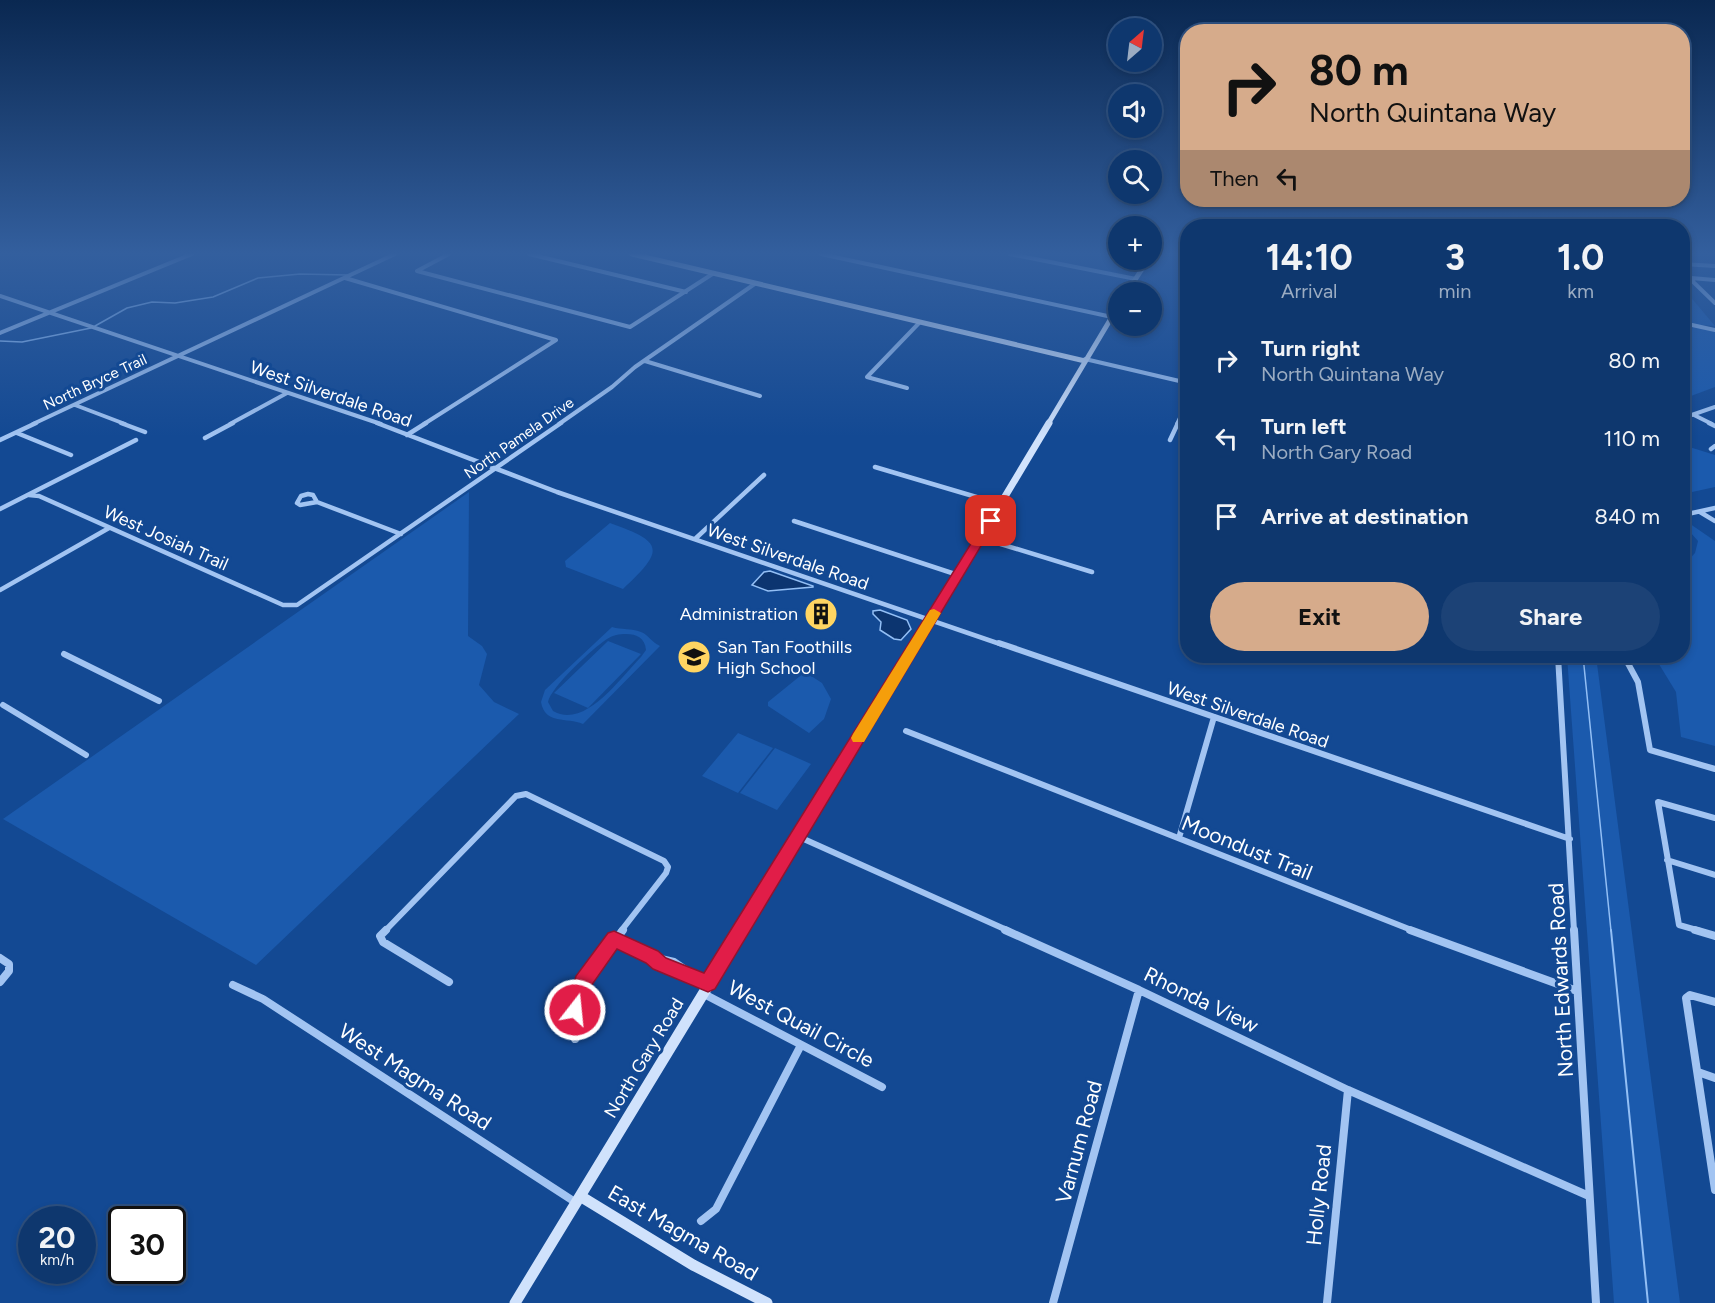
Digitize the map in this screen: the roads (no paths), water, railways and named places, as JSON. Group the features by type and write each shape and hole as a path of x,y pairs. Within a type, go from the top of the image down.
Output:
{"street":[{"path":"0,333 43,315"},
{"name":"West Silverdale Road","path":"53,315 181,356 499,468 557,492 1570,839"},
{"name":"North Bryce Trail","path":"0,440 268,315"},
{"path":"407,435 556,340 470,315"},
{"path":"584,315 630,327 650,315"},
{"name":"North Pamela Drive","path":"292,606 306,600 499,468 711,315"},
{"path":"890,315 1180,381"},
{"path":"907,388 867,377 920,322"},
{"name":"North Gary Road","path":"514,1303 981,538 1108,323"},
{"path":"1690,325 1715,330"},
{"path":"645,361 664,369 760,396"},
{"path":"205,438 287,393"},
{"path":"75,405 145,432"},
{"path":"1690,416 1715,407"},
{"path":"1694,415 1715,426"},
{"path":"1170,440 1180,418"},
{"path":"17,432 71,455"},
{"path":"0,509 136,440"},
{"path":"874,467 1000,504"},
{"path":"695,539 764,475"},
{"name":"West Josiah Trail","path":"29,495 39,496 283,605 292,606"},
{"path":"317,502 401,534"},
{"path":"1690,514 1715,508"},
{"path":"1700,512 1715,521"},
{"path":"794,521 958,575"},
{"path":"0,590 109,528"},
{"path":"981,538 1092,572"},
{"path":"64,654 159,701"},
{"name":"North Edwards Road","path":"1558,663 1596,1303"},
{"path":"1628,663 1638,682 1650,750 1715,769"},
{"path":"3,705 86,755"},
{"path":"1179,838 1215,717"},
{"name":"Moondust Trail","path":"906,731 1459,949 1577,991"},
{"path":"449,982 383,942 380,936 520,794 526,794 664,861 668,867 666,873 582,982 572,1027 575,1040"},
{"path":"1715,818 1658,802 1678,925 1715,936"},
{"name":"Rhonda View","path":"797,836 1140,990 1348,1090 1589,1196"},
{"path":"1667,860 1715,874"},
{"path":"614,939 652,957 659,964 693,976"},
{"path":"0,958 9,964 9,971 0,982"},
{"name":"West Quail Circle","path":"693,976 705,988 801,1045 882,1087"},
{"name":"West Magma Road","path":"233,985 263,999 578,1200"},
{"name":"Varnum Road","path":"1053,1303 1140,990"},
{"path":"1715,1002 1690,995 1686,998 1713,1160 1715,1190"},
{"path":"701,1221 716,1209 801,1045"},
{"path":"1698,1072 1715,1078"},
{"name":"Holly Road","path":"1327,1303 1348,1090"},
{"name":"East Magma Road","path":"578,1200 693,1265 767,1303"}],"waterway":[{"path":"95,326 115,315"},
{"path":"0,341 22,342 91,328"},
{"path":"1584,663 1611,931"},
{"path":"1611,930 1648,1303"}],"place":[{"name":"Administration","path":"821,614"},
{"name":"San Tan Foothills High School","path":"694,657"}]}
